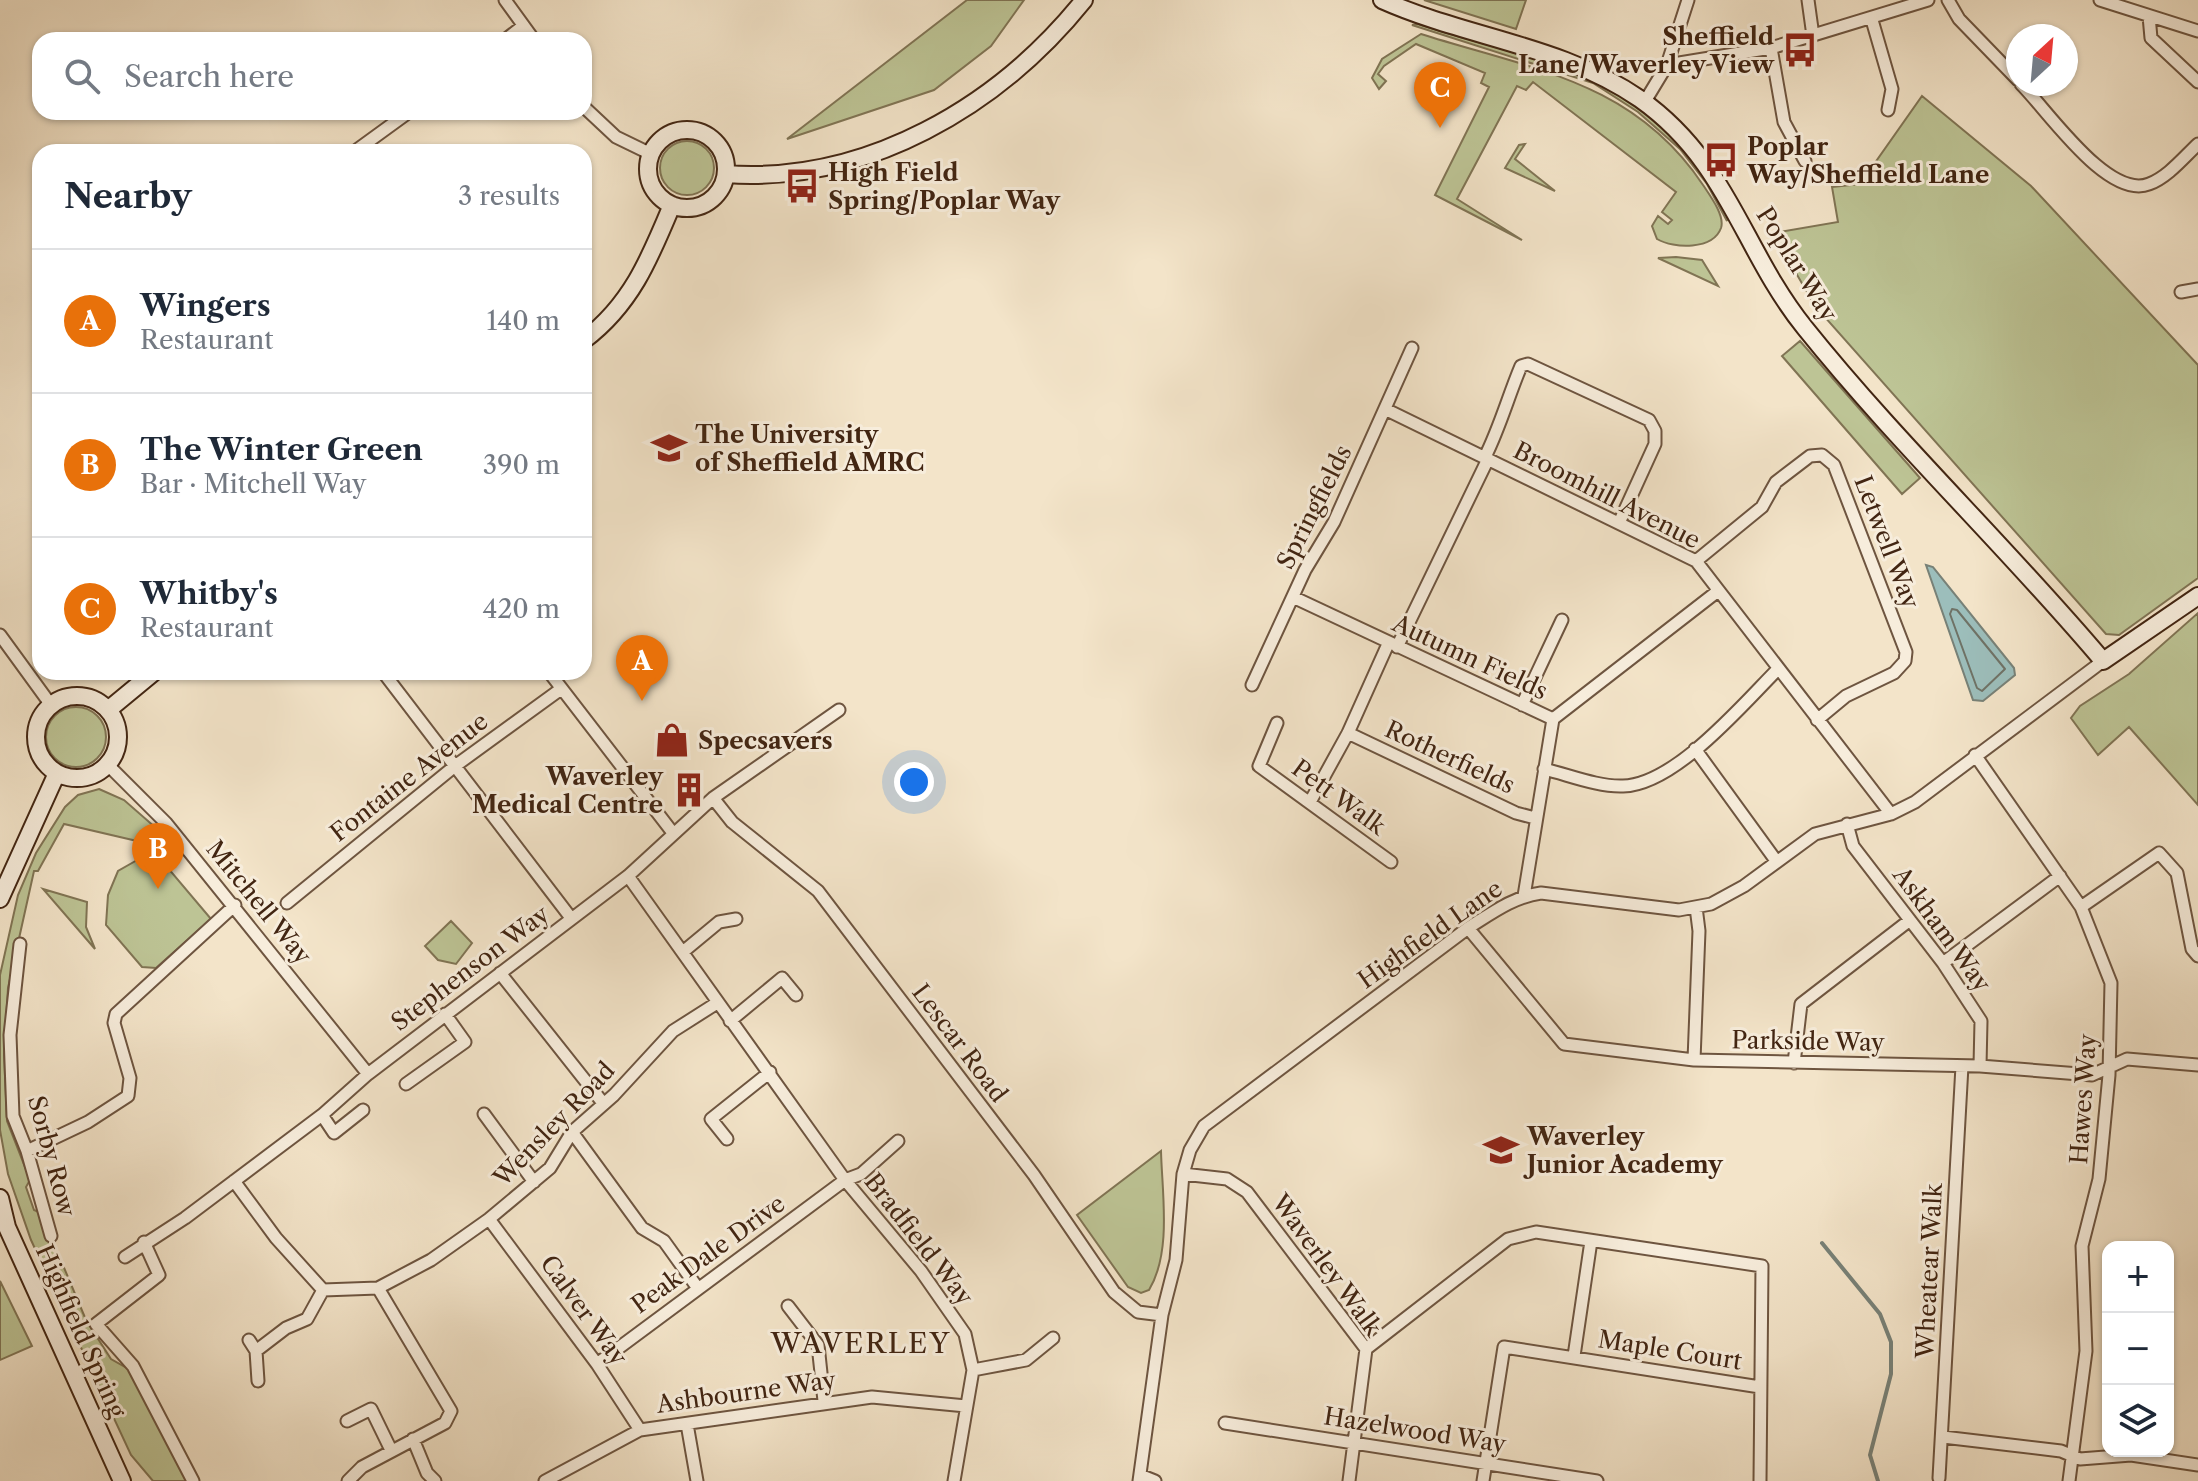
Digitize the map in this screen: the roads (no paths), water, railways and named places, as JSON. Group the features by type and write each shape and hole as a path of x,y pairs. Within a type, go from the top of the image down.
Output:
{"main road":[{"path":"1066,22 1075,0"},
{"path":"726,174 798,174 892,147 965,111 1024,64 1084,0"},
{"name":"Poplar Way","path":"1382,0 1573,62 1599,73 1644,103 1711,168 1803,325 1898,437 2103,661"},
{"path":"681,130 700,132 722,151 726,174 716,196 707,203 683,208 672,205 653,190 648,166 651,154 669,135 681,130"},
{"path":"592,333 619,309 642,276 672,205"},
{"path":"2103,661 2198,596"},
{"path":"108,710 144,680"},
{"path":"74,696 88,697 108,710 117,726 118,740 108,765 86,778 73,779 57,773 41,758 36,746 39,719 51,705 74,696"},
{"path":"0,899 57,773"},
{"name":"Highfield Spring","path":"0,1198 7,1227 122,1481"}],"street":[{"path":"505,0 528,32"},
{"path":"1644,103 1667,65 1688,0"},
{"path":"1808,0 1813,36"},
{"path":"1667,65 1771,48 1872,20 1928,0"},
{"path":"1948,0 1959,19 2006,68"},
{"path":"2100,0 2198,31"},
{"path":"2149,16 2151,38 2198,82"},
{"path":"1872,20 1892,89 1888,110"},
{"path":"515,32 523,26"},
{"path":"1771,48 1784,122 1805,161"},
{"path":"2033,96 2097,167 2124,185 2136,187 2158,179 2198,144"},
{"path":"592,114 616,137 651,154"},
{"path":"365,144 398,120"},
{"path":"2181,292 2198,289"},
{"name":"Springfields","path":"1252,685 1295,598 1305,570 1334,522 1387,410 1389,396 1412,348"},
{"path":"1310,802 1348,733 1486,458 1505,415 1506,401 1521,366 1528,364 1649,420 1655,431 1655,444 1619,523"},
{"name":"Broomhill Avenue","path":"1387,410 1696,561 1891,814"},
{"name":"Letwell Way","path":"1696,561 1762,507 1776,482 1810,456 1822,455 1834,465 1906,652 1905,661 1894,673 1846,696 1817,720"},
{"path":"1553,719 1718,591"},
{"name":"Autumn Fields","path":"1295,598 1553,719 1524,896"},
{"path":"1522,705 1562,620"},
{"path":"0,635 32,679"},
{"name":"Highfield Lane","path":"1139,1478 1162,1315 1176,1260 1183,1174 1190,1150 1204,1126 1468,928 1524,896 1541,893 1679,910 1711,904 1744,886 1815,834 1891,814 1915,802 2103,661"},
{"path":"1544,769 1619,787 1653,779 1695,749 1778,669"},
{"path":"33,680 51,705"},
{"path":"389,680 571,918"},
{"path":"555,680 673,833"},
{"name":"Fontaine Avenue","path":"287,903 455,766 561,689"},
{"name":"Stephenson Way","path":"125,1257 185,1218 322,1115 368,1074 628,876 713,798 839,710"},
{"name":"Pett Walk","path":"1277,723 1259,766 1391,862"},
{"name":"Rotherfields","path":"1348,733 1516,813 1535,818"},
{"path":"1695,749 1777,862"},
{"name":"Hawes Way","path":"1975,755 2081,907 2111,983 2110,1068 2099,1179 2082,1246 2080,1270 2086,1351 2069,1481"},
{"name":"Mitchell Way","path":"108,765 166,823 235,905 368,1074"},
{"name":"Lescar Road","path":"713,798 732,822 818,891 1034,1175 1114,1292 1138,1312 1162,1315"},
{"name":"Askham Way","path":"1847,824 1853,846 1943,963 1981,1021 1980,1066"},
{"path":"2081,907 2159,853 2177,873 2192,949 2198,956"},
{"name":"Bradfield Way","path":"628,876 845,1180 921,1271 965,1334 973,1370 954,1481"},
{"path":"1943,963 2060,876"},
{"path":"27,1151 88,1122 128,1096 130,1078 114,1018 235,905"},
{"path":"1694,1060 1699,931 1696,907"},
{"path":"684,951 719,922 736,919"},
{"path":"1794,1063 1801,1004 1910,920"},
{"name":"Parkside Way","path":"1468,928 1564,1044 1694,1060 1980,1066 2092,1075 2127,1059 2198,1065"},
{"name":"Sorby Row","path":"20,944 9,1066 13,1116 27,1151 51,1236"},
{"path":"500,973 603,1103"},
{"path":"730,1021 782,978 796,995"},
{"name":"Wensley Road","path":"323,1290 378,1288 431,1260 489,1219 550,1168 572,1132 673,1031 717,1003"},
{"path":"406,1084 465,1042 445,1014"},
{"name":"Wheatear Walk","path":"1939,1478 1962,1066"},
{"path":"727,1139 711,1119 770,1072"},
{"path":"322,1115 334,1133 363,1110"},
{"path":"484,1114 534,1182"},
{"path":"572,1132 642,1228 664,1241 697,1287"},
{"name":"Bradfield Way","path":"845,1180 861,1174 898,1141"},
{"name":"Waverley Walk","path":"1183,1174 1227,1179 1247,1192 1366,1349 1349,1481"},
{"name":"Peak Dale Drive","path":"597,1364 845,1180"},
{"path":"234,1181 276,1238 323,1290 307,1319 286,1328 256,1351"},
{"name":"Calver Way","path":"489,1219 597,1364 640,1430"},
{"path":"1366,1349 1508,1239 1536,1232 1762,1266 1760,1481"},
{"path":"1574,1356 1591,1241"},
{"path":"144,1242 159,1275 96,1324 133,1366 193,1481"},
{"path":"348,1481 362,1467 445,1423 451,1411 378,1288"},
{"path":"788,1306 818,1345 824,1401"},
{"path":"973,1370 1026,1360 1053,1338"},
{"path":"249,1340 256,1351 258,1381"},
{"name":"Maple Court","path":"1485,1464 1504,1347 1760,1387"},
{"name":"Ashbourne Way","path":"545,1481 640,1430 824,1401 872,1397 966,1406"},
{"path":"347,1421 371,1409 391,1450"},
{"name":"Hazelwood Way","path":"1225,1423 1597,1481"},
{"path":"687,1424 697,1481"},
{"path":"1943,1437 2071,1454 2092,1460 2131,1455 2198,1465"},
{"path":"413,1439 427,1473 435,1481"},
{"path":"1483,1481 1485,1464"},
{"path":"1139,1478 1155,1481"}],"water":[{"path":"1926,565 1933,567 2014,668 2015,675 1983,701 1973,700"}],"waterway":[{"path":"1822,1243 1880,1314 1891,1342 1891,1374 1870,1455 1878,1481"}],"place":[{"name":"Sheffield Lane/Waverley View","path":"1800,50"},
{"name":"Whitby's","path":"1440,128"},
{"name":"Poplar Way/Sheffield Lane","path":"1721,160"},
{"name":"High Field Spring/Poplar Way","path":"802,186"},
{"name":"The University of Sheffield AMRC","path":"669,448"},
{"name":"Wingers","path":"642,701"},
{"name":"Specsavers","path":"672,740"},
{"name":"Waverley Medical Centre","path":"689,790"},
{"name":"The Winter Green","path":"158,889"},
{"name":"Waverley Junior Academy","path":"1501,1150"}],"district":[{"name":"WAVERLEY","path":"861,1343"}]}
